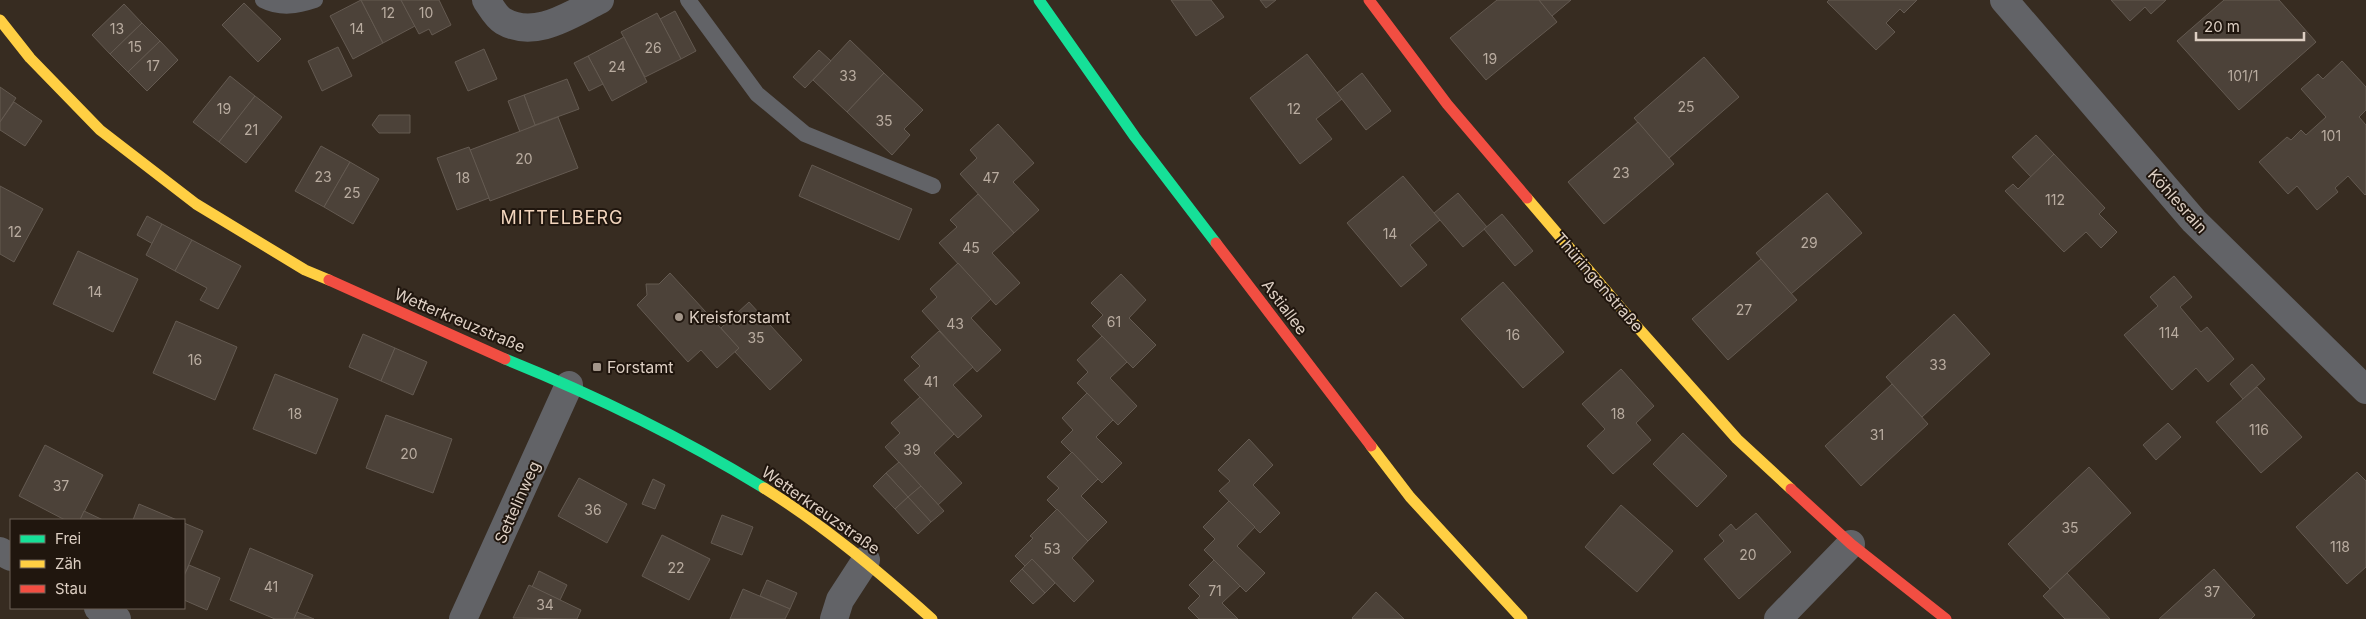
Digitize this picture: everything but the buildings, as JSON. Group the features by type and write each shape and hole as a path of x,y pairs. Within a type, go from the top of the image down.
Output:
{"street":[{"path":"486,0 502,20 517,27 531,28 552,23 600,0"},
{"name":"Astiallee","path":"1039,0 1135,137 1410,497 1522,619"},
{"name":"Thüringenstraße","path":"1369,0 1447,104 1632,321 1737,439 1851,544 1946,619"},
{"name":"Köhlesrain","path":"2004,0 2194,221 2366,390"},
{"name":"Wetterkreuzstraße","path":"0,20 30,58 100,130 196,204 305,270 480,348 569,385 733,469 802,512 866,560 932,619"},
{"name":"Settelinweg","path":"463,619 569,385"},
{"path":"1778,619 1851,544"},
{"path":"834,619 840,600 866,560"},
{"path":"100,609 117,619"}],"lane":[{"path":"264,0 273,5 296,7 315,0"},
{"path":"688,0 757,94 804,134 933,186"}],"traffic: fast":[{"path":"1039,0 1135,137 1216,243"},
{"path":"505,359 637,418 702,452 764,488"}],"traffic: slow":[{"path":"0,20 30,58 100,130 196,204 305,270 329,280"},
{"path":"1527,198 1632,321 1737,439 1791,489"},
{"path":"1371,446 1410,497 1522,619"},
{"path":"764,488 809,518 851,550 932,619"}],"traffic: jam":[{"path":"1369,0 1447,104 1527,198"},
{"path":"1216,243 1371,446"},
{"path":"329,280 505,359"},
{"path":"1791,489 1851,544 1946,619"}],"place":[{"name":"Kreisforstamt","path":"679,317"},
{"name":"Forstamt","path":"597,367"}],"district":[{"name":"MITTELBERG","path":"562,218"}]}
